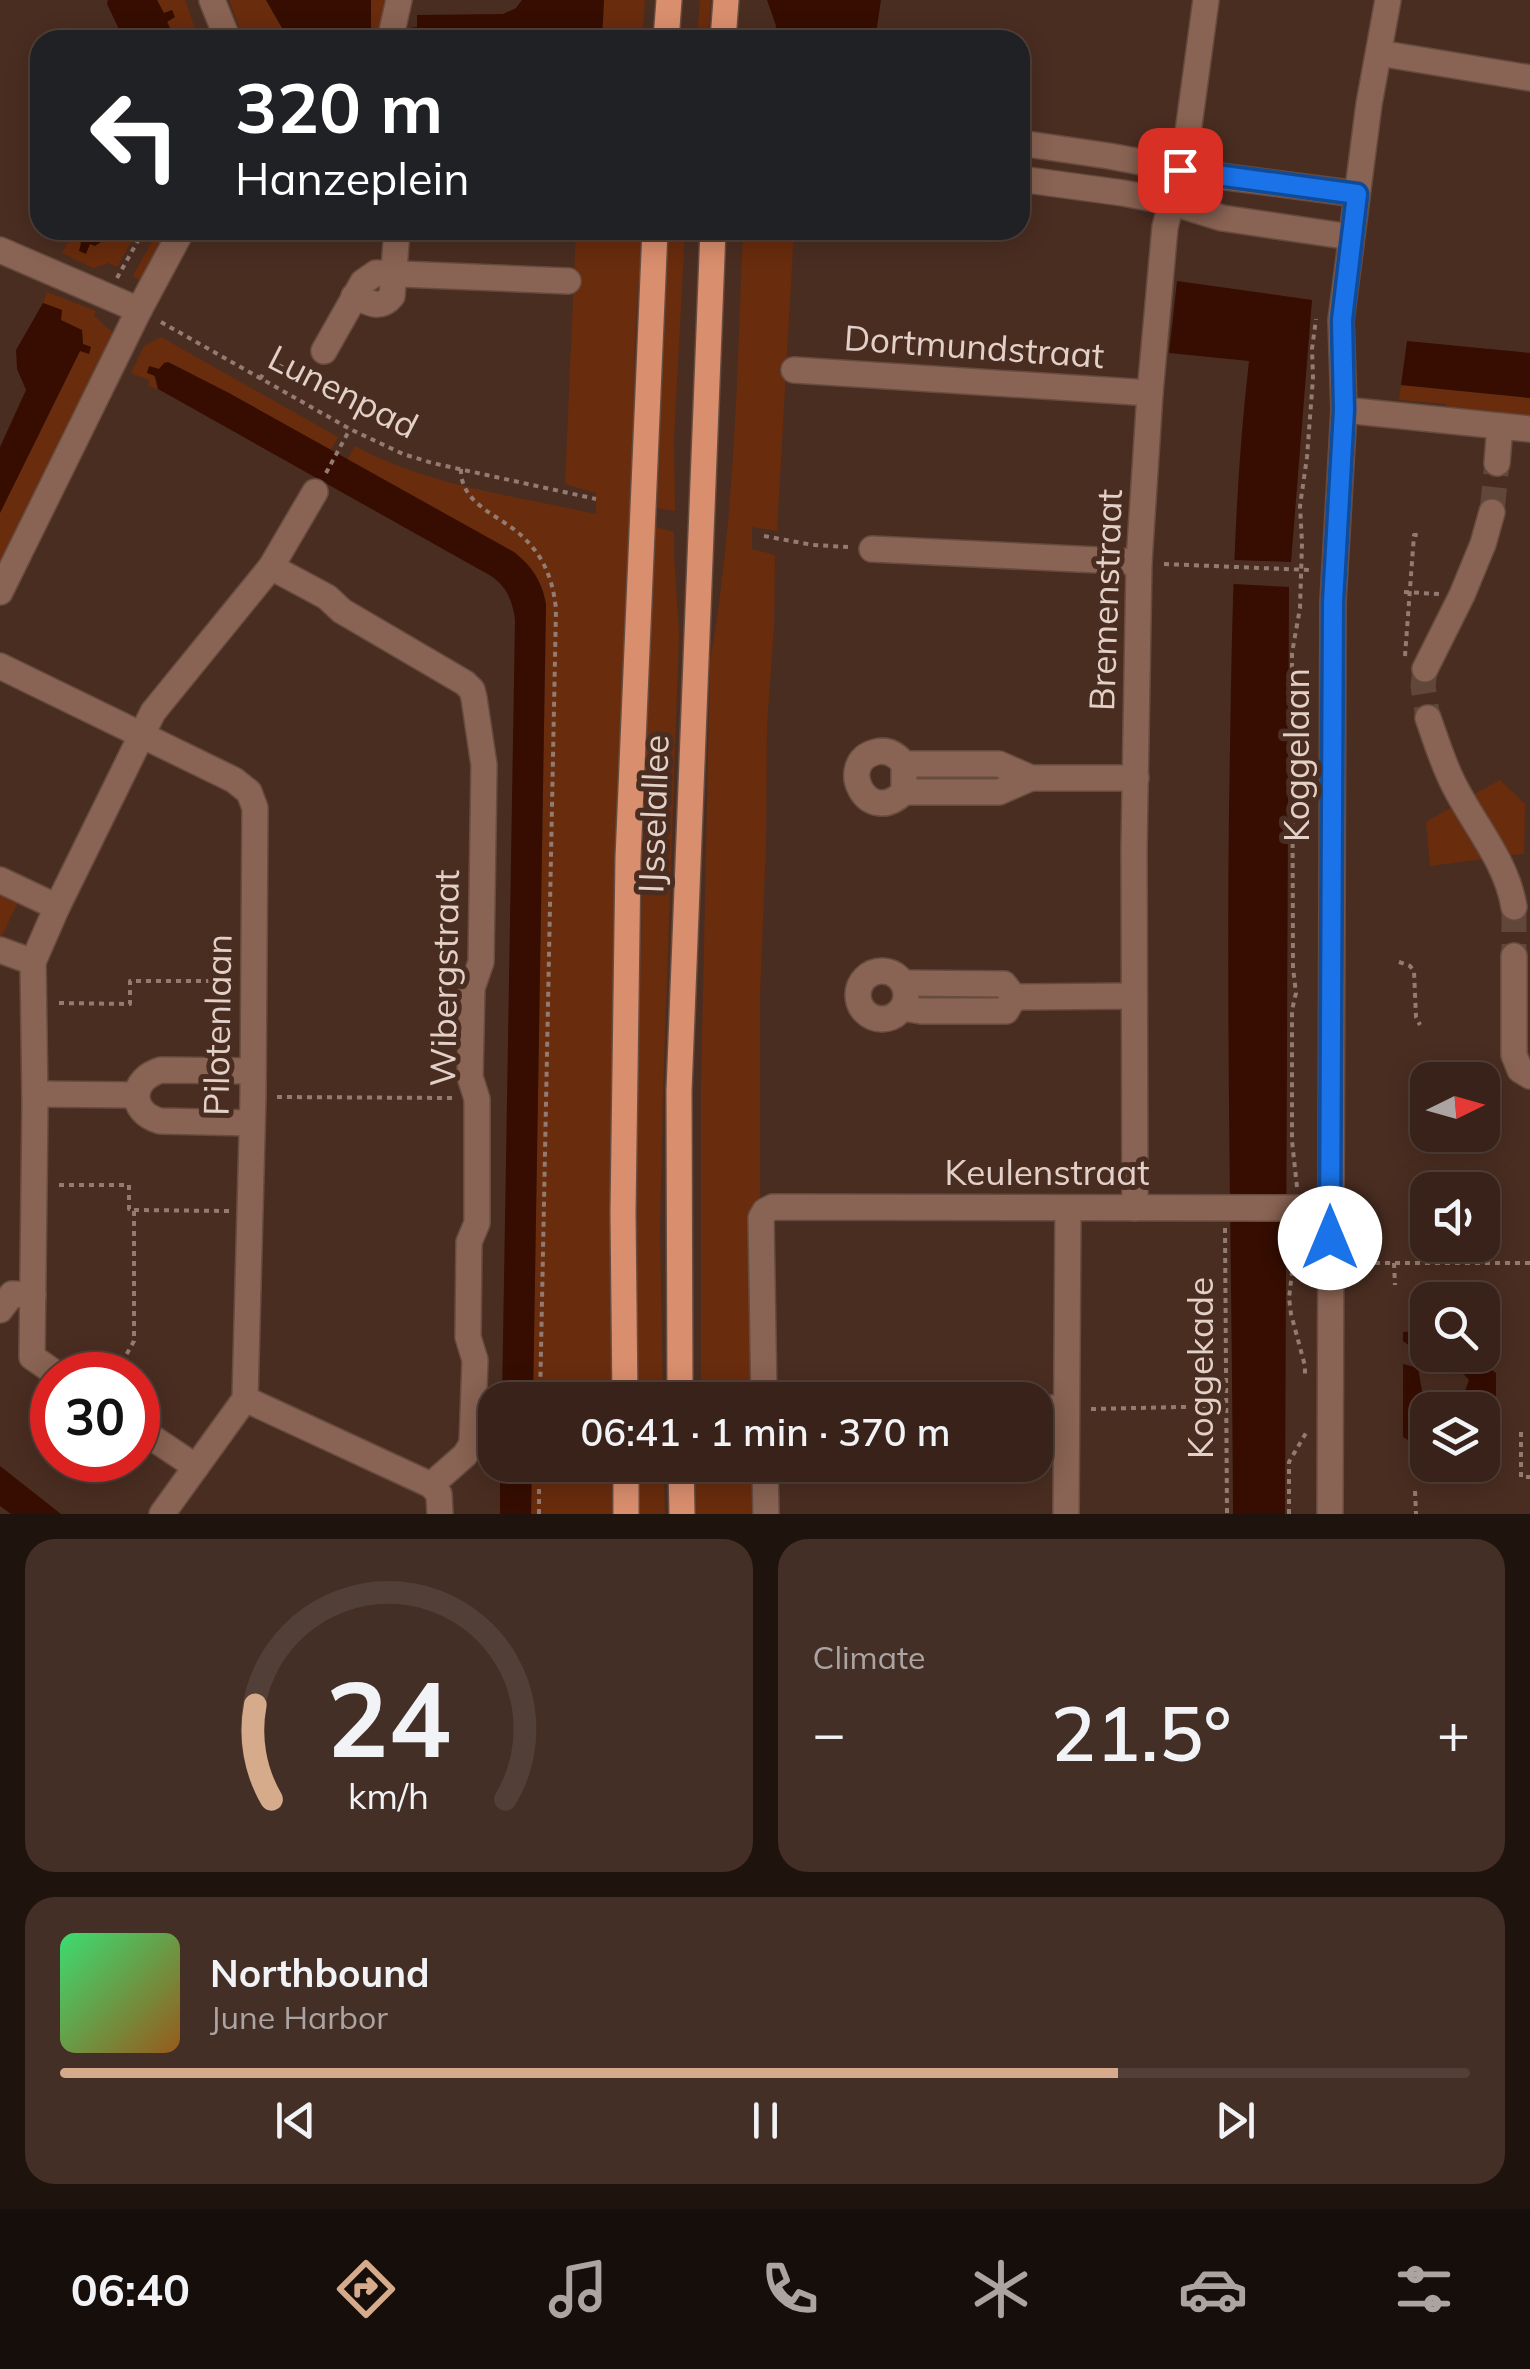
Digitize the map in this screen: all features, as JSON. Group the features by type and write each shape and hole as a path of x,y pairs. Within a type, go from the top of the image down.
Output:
{"main road":[{"path":"666,30 668,0"},
{"path":"723,30 726,0"},
{"name":"IJsselallee","path":"625,1382 628,858 655,240"},
{"name":"IJsselallee","path":"680,1382 679,1092 713,240"},
{"path":"626,1482 626,1514"},
{"path":"681,1482 682,1514"}],"street":[{"path":"212,0 224,30"},
{"path":"392,30 399,0"},
{"name":"Bremenstraat","path":"1134,1208 1139,562 1158,287 1170,202 1186,147 1206,0"},
{"name":"Koggelaan","path":"1330,1514 1333,602 1344,410 1342,320 1357,194 1388,0"},
{"path":"1378,53 1530,78"},
{"path":"1030,144 1357,194"},
{"path":"1030,181 1170,202 1222,218 1352,236"},
{"path":"0,592 177,240"},
{"path":"394,273 396,240"},
{"path":"0,250 140,310"},
{"path":"324,351 354,296 376,273 568,281"},
{"name":"Dortmundstraat","path":"794,370 1150,392"},
{"path":"1344,410 1530,429"},
{"path":"1496,462 1500,426"},
{"path":"32,1352 33,962 140,734 163,697 271,566 315,492"},
{"path":"1426,666 1462,595 1492,512"},
{"path":"872,549 1139,562"},
{"name":"Wibergstraat","path":"271,566 465,682 472,690 484,765 481,962 472,988 470,1077 477,1098 477,1223 469,1242 468,1298 468,1336 475,1360 472,1444 431,1485"},
{"name":"Pilotenlaan","path":"0,666 234,780 253,799 253,1071 245,1399"},
{"path":"1428,718 1451,780 1504,874 1514,906"},
{"path":"1031,778 999,792 904,792 891,802 874,802 861,792 857,776 862,761 876,752 892,753 904,764 999,764 1031,778 1136,778"},
{"path":"904,764 904,792"},
{"path":"0,880 57,907"},
{"path":"0,950 33,962"},
{"path":"1514,956 1514,1055 1520,1070 1530,1076"},
{"path":"903,996 1004,984 1014,997 1134,996"},
{"path":"252,1110 160,1121 146,1115 136,1095 147,1076 161,1070 253,1071"},
{"path":"35,1094 136,1095"},
{"name":"Keulenstraat","path":"764,1382 762,1218 772,1208 1134,1208 1227,1215 1330,1208"},
{"path":"1066,1514 1068,1209"},
{"path":"0,1310 12,1294 33,1294"},
{"path":"162,1514 245,1399 431,1485 439,1494 440,1514"},
{"path":"1053,1408 1066,1408"},
{"path":"160,1443 196,1467"},
{"path":"765,1482 766,1514"}],"path":[{"path":"108,295 138,240"},
{"name":"Lunenpad","path":"140,310 403,454 596,499"},
{"path":"260,379 271,361 297,375 308,375 324,351"},
{"path":"315,492 350,428"},
{"path":"461,469 462,484 475,502 524,537 541,560 553,584 556,610 540,1382"},
{"path":"1419,535 1414,535 1407,592 1404,664 1426,666"},
{"path":"764,536 813,545 872,549"},
{"path":"1139,562 1292,569"},
{"path":"1407,592 1462,595"},
{"path":"1400,962 1414,971 1416,1017 1420,1025"},
{"path":"34,1003 130,1004 130,981 254,982"},
{"path":"252,1110 477,1098"},
{"path":"34,1185 130,1186 128,1209 134,1210 249,1211"},
{"path":"1294,1208 1297,1240 1290,1314 1305,1366 1305,1383"},
{"path":"128,1352 134,1341 134,1210"},
{"name":"Koggekade","path":"1227,1215 1227,1514"},
{"path":"1331,1262 1530,1263"},
{"path":"1394,1263 1394,1285"},
{"path":"1066,1408 1226,1406"},
{"path":"1290,1514 1289,1462 1306,1436 1306,1418"},
{"path":"1521,1432 1521,1477 1530,1477"},
{"path":"538,1514 539,1482"},
{"path":"1415,1491 1416,1514"}],"shaded area":[{"path":"108,0 157,0 164,13 172,10 175,17 167,22 171,30 119,30"},
{"path":"157,0 185,0 196,30 171,30 167,21 172,10 164,14"},
{"path":"229,0 266,0 285,30 240,30"},
{"path":"266,0 371,0 371,29 377,30 285,30"},
{"path":"371,0 394,0 390,30 371,29"},
{"path":"522,0 604,0 602,30 410,30 417,27 417,15 503,14"},
{"path":"604,0 645,0 643,30 602,30"},
{"path":"700,0 711,0 709,30 698,30"},
{"path":"767,0 881,0 876,30 775,30"},
{"path":"69,240 132,240 117,267 109,263 93,268 62,253"},
{"path":"79,240 102,240 95,246 90,244 86,254 79,251"},
{"path":"153,240 163,241 141,281 133,276"},
{"path":"576,240 641,240 635,338 613,1382 533,1382 546,604 543,590 514,553 347,460 355,446 443,480 596,514 596,493 565,484"},
{"path":"669,240 684,240 674,439 675,511 657,508"},
{"path":"743,240 793,240 777,531 752,527 752,549 775,555 760,994 760,1382 701,1382 701,1087 710,662 730,501"},
{"path":"1177,281 1312,300 1289,587 1285,1514 1233,1514 1229,844 1235,554 1249,361 1169,353"},
{"path":"47,292 96,311 94,316 113,332 0,565 0,513 80,351 91,347 83,344 82,330 60,320 62,310 43,303"},
{"path":"43,303 62,310 61,320 82,330 83,344 91,347 89,354 80,351 0,513 0,447 26,390 17,369 16,350"},
{"path":"161,337 338,437 331,450 168,362 159,369 150,366 158,389 148,385 149,380 131,373 144,346"},
{"path":"1407,341 1530,353 1530,398 1401,385"},
{"path":"164,363 229,393 514,552 536,575 542,589 546,604 533,1382 502,1382 515,619 510,600 491,576 158,389 155,376 147,373 149,366 159,369"},
{"path":"1401,385 1530,398 1530,418 1447,410 1446,404 1399,400"},
{"path":"656,527 674,532 679,634 660,1227 663,1382 636,1382 637,1097 649,638"},
{"path":"1500,780 1525,804 1524,854 1501,856 1467,798"},
{"path":"1457,804 1490,858 1430,866 1426,822"},
{"path":"0,893 18,902 0,940"},
{"path":"1403,1332 1410,1332 1410,1346 1403,1341"},
{"path":"1403,1364 1410,1366 1410,1372 1419,1372 1424,1392 1410,1392 1410,1436 1408,1440 1403,1437"},
{"path":"1462,1372 1495,1372 1496,1392 1465,1392 1469,1380"},
{"path":"0,1466 61,1514 11,1514 0,1506"},
{"path":"500,1482 532,1482 531,1514 500,1514"},
{"path":"532,1482 614,1482 615,1514 531,1514"},
{"path":"639,1482 664,1482 665,1514 640,1514"},
{"path":"695,1482 761,1482 762,1514 692,1514"}],"pier":[{"path":"1234,560 1291,562 1290,587 1233,584"}],"tunnel":[{"path":"1492,512 1497,463"},
{"path":"1425,669 1423,686 1428,718"},
{"path":"1514,907 1514,956"}],"route":[{"path":"1180,170 1357,194 1343,298 1344,410 1333,602 1330,1238"}]}
